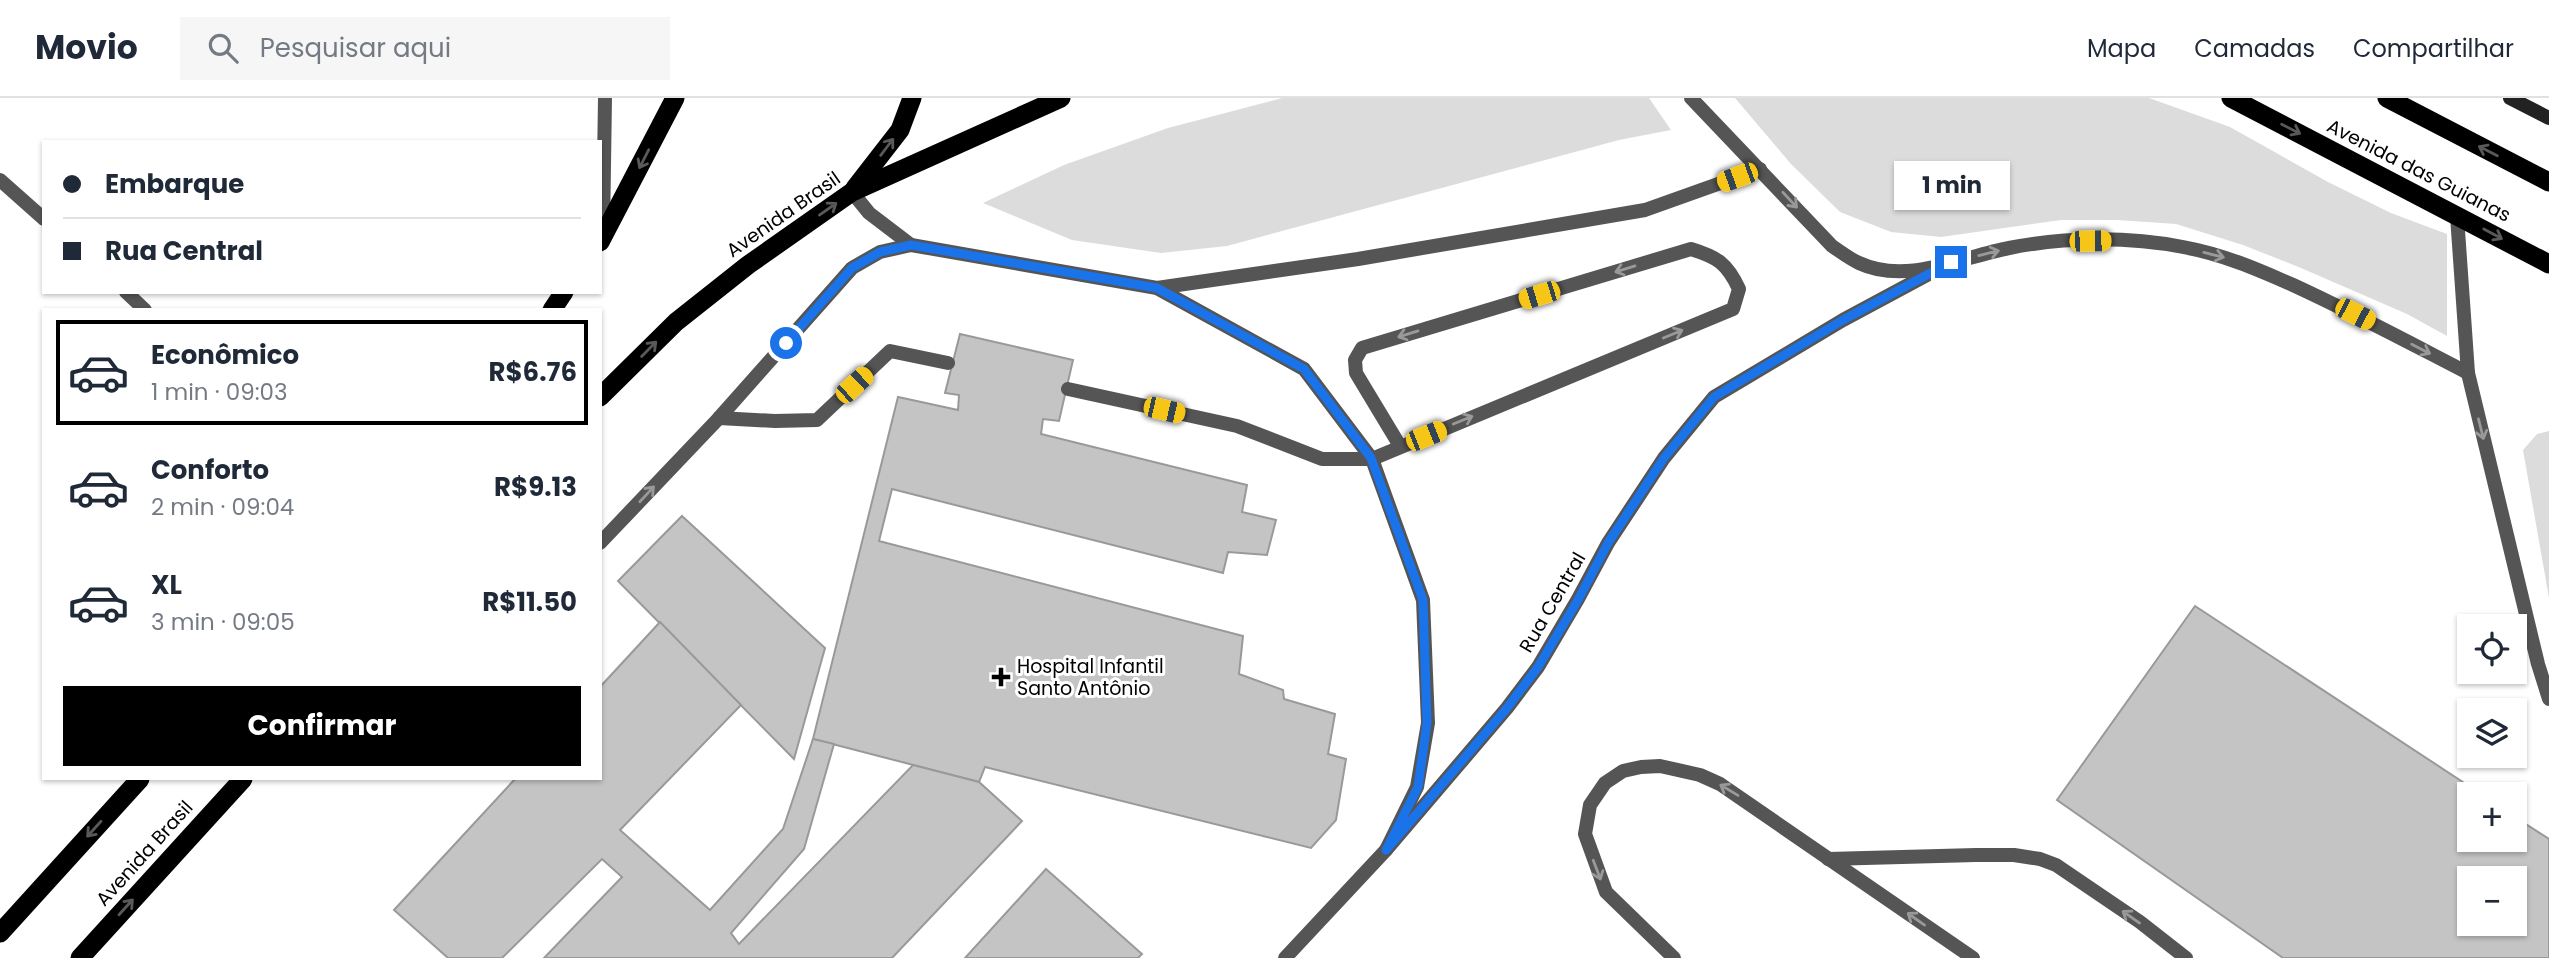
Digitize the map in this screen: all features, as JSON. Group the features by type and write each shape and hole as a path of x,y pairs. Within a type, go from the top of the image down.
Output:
{"highway":[{"path":"602,240 675,98"},
{"path":"852,192 900,130 912,98"},
{"name":"Avenida Brasil","path":"602,395 676,322 748,265 852,192 1061,98"},
{"name":"Avenida das Guianas","path":"2231,98 2549,264"},
{"path":"2386,98 2549,182"},
{"path":"0,933 139,780"},
{"name":"Avenida Brasil","path":"80,958 242,780"}],"main road":[{"path":"2510,98 2549,118"}],"street":[{"path":"602,240 605,98"},
{"path":"1691,98 1832,246 1860,264 1891,271 1951,262 2009,248 2070,241 2130,240 2183,247 2236,260 2332,303 2468,373"},
{"path":"602,541 719,418 852,268 880,252 911,245 1157,288 1358,259 1645,210 1760,169"},
{"path":"0,180 42,217"},
{"path":"852,192 869,214 911,245"},
{"path":"2457,215 2468,373 2538,664 2549,699"},
{"path":"1068,389 1237,426 1322,458 1371,458 1733,309 1739,289 1733,275 1716,257 1691,249 1362,348 1355,360 1356,373 1400,446"},
{"name":"Rua Central","path":"1285,958 1386,850 1507,708 1530,677 1578,600 1608,543 1664,458 1714,397 1843,320 1951,262"},
{"path":"1157,288 1304,369 1371,458 1423,600 1424,614 1427,723 1418,787 1386,850"},
{"path":"128,294 143,308"},
{"path":"719,418 817,420 890,351 948,363"},
{"path":"1674,958 1606,892 1585,834 1590,805 1605,783 1623,771 1660,766 1710,780 1749,802 1973,958"},
{"path":"1828,859 2014,855 2040,859 2056,865 2140,922 2186,958"}],"shaded area":[{"path":"1282,98 1649,98 1671,130 1619,140 1227,246 1161,253 1072,240 983,203 1064,165 1168,128"},
{"path":"1735,98 2149,98 2230,127 2328,182 2391,213 2447,234 2447,336 2407,314 2301,268 2243,245 2176,224 2061,220 1941,237 1891,232 1840,212 1791,164"},
{"path":"2549,431 2549,598 2523,450 2537,434"}],"building":[{"path":"960,334 1073,360 1059,421 1043,419 1041,434 1247,485 1242,512 1276,520 1267,555 1228,552 1223,573 892,489 879,541 1243,636 1239,674 1283,690 1284,699 1335,714 1328,754 1346,759 1336,820 1311,848 985,767 979,782 813,739 898,397 958,410 959,395 945,393"},
{"path":"682,516 825,648 794,759 618,581"},
{"path":"2195,606 2463,782 2457,782 2457,852 2527,852 2527,825 2549,839 2549,958 2283,958 2057,800"},
{"path":"660,622 741,705 620,830 710,910 783,829 813,739 834,744 804,849 731,933 739,944 913,765 979,782 1022,821 892,958 544,958 622,877 602,859 502,958 448,958 394,910 514,780 602,780 602,685"},
{"path":"1046,869 1142,954 1138,958 965,958"}],"place":[{"name":"Hospital Infantil Santo Antônio","path":"1001,677"}],"route":[{"path":"786,343 852,268 880,252 911,245 1157,288 1304,369 1371,458 1423,600 1427,723 1418,787 1386,850 1507,708 1538,667 1608,543 1664,458 1714,397 1843,320 1951,262"}]}
